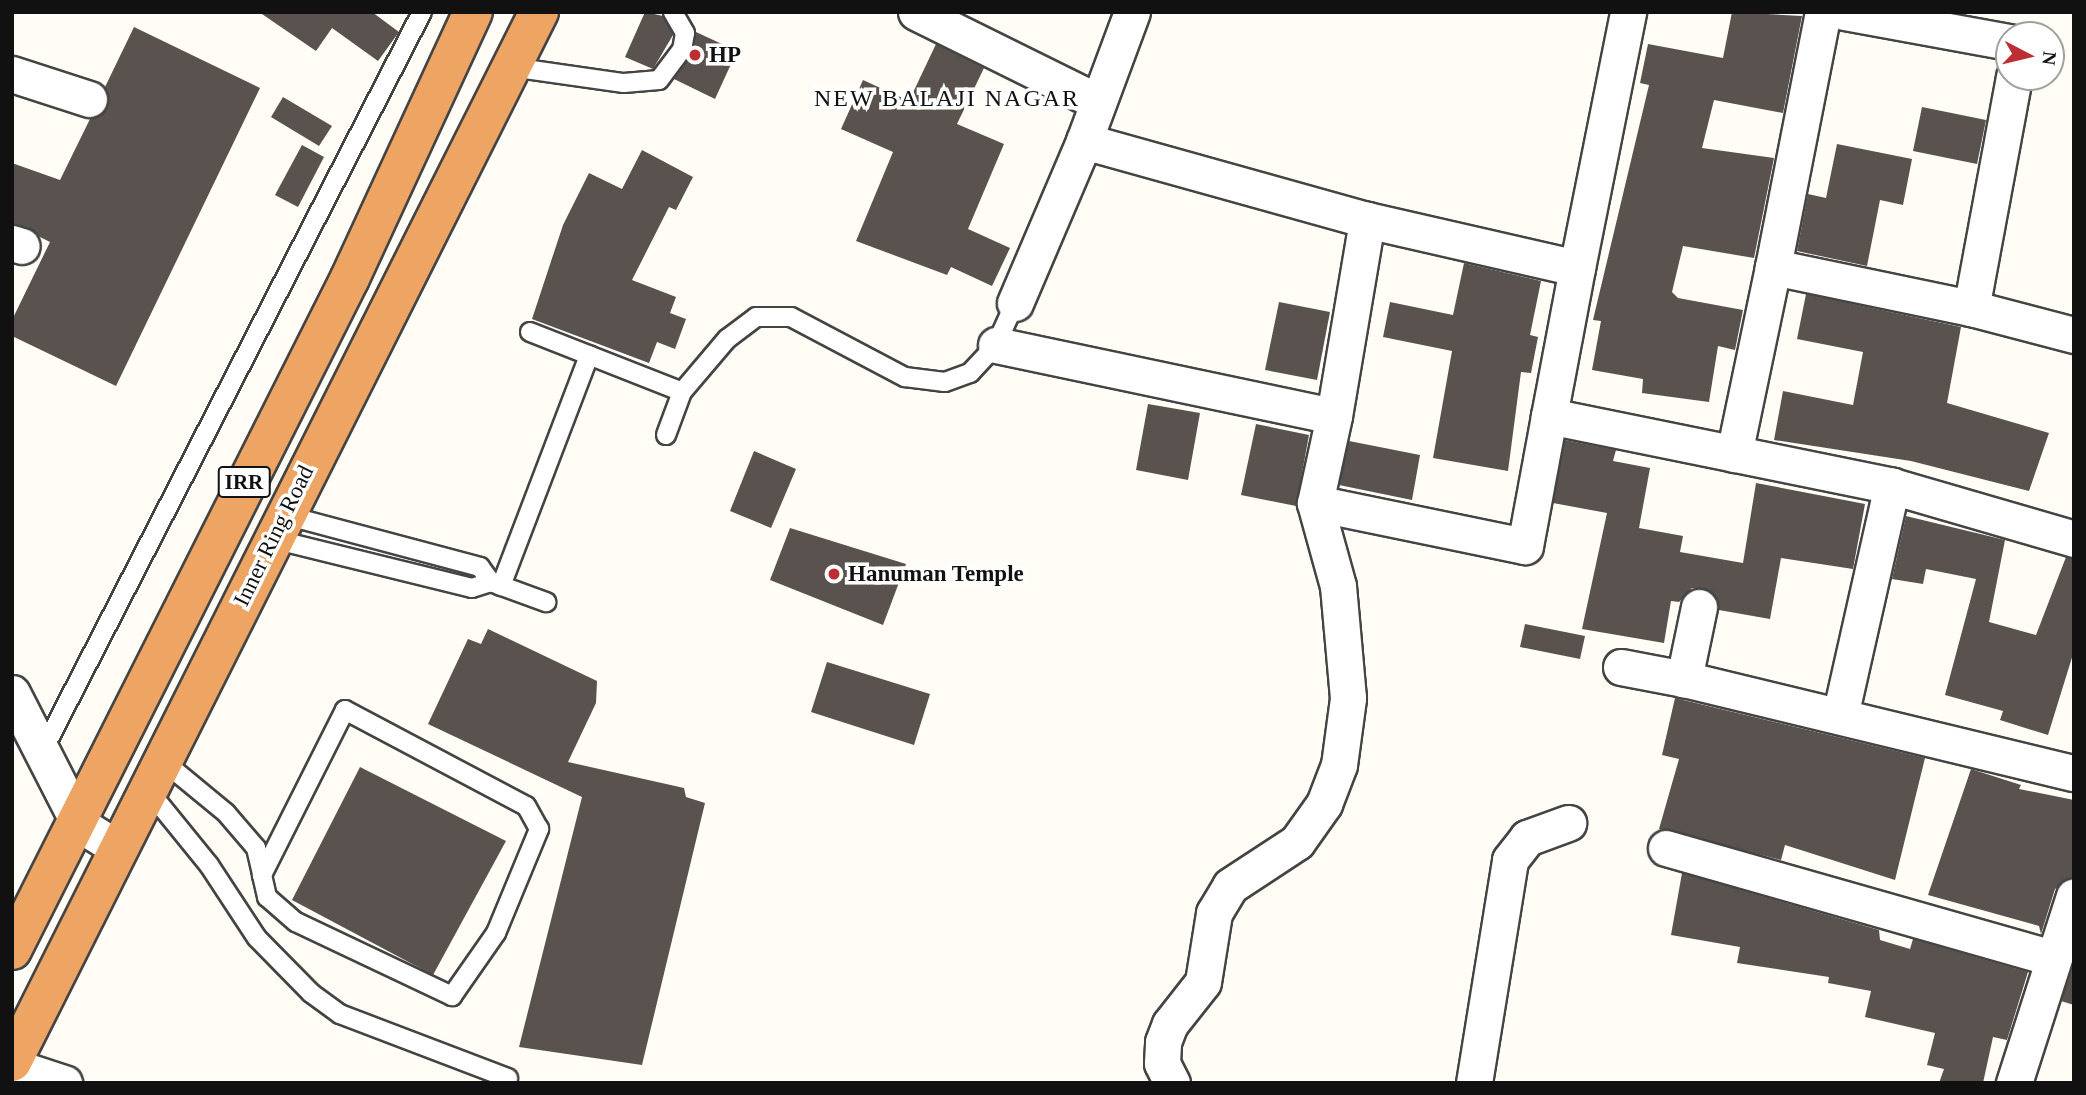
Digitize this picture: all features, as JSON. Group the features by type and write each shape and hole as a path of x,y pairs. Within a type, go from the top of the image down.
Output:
{"highway":[{"name":"IRR","path":"12,950 79,824 237,494 350,278 473,12"},
{"name":"Inner Ring Road","path":"12,1064 116,847 156,776 539,12"}],"street":[{"path":"916,12 1098,102"},
{"path":"1015,303 1084,141 1132,12"},
{"path":"1315,503 1525,546 1577,268 1629,12"},
{"path":"1734,454 1823,12"},
{"path":"1844,12 1995,39"},
{"path":"12,74 89,99"},
{"path":"1971,308 2011,91"},
{"path":"1084,141 1367,220 1577,268"},
{"path":"1172,1083 1162,1063 1163,1042 1170,1024 1203,982 1213,913 1230,886 1297,842 1324,804 1339,765 1348,698 1339,598 1315,503 1334,416 1367,220"},
{"path":"1773,267 1971,308 2074,335"},
{"path":"996,345 1334,416"},
{"path":"1549,416 1892,486 2074,539"},
{"path":"1840,716 1892,486"},
{"path":"1684,679 1699,607"},
{"path":"1620,667 1684,679 2074,773"},
{"path":"12,694 79,824 116,847"},
{"path":"1474,1083 1510,860 1527,838 1568,823"},
{"path":"1666,848 2052,958"},
{"path":"2014,1083 2074,896"},
{"path":"12,1064 64,1083"}],"lane":[{"path":"42,752 422,12"},
{"path":"511,66 624,83 659,80 682,50 685,33 673,12"},
{"path":"666,435 682,392 727,339 747,322 771,313 791,317 905,377 927,382 971,373 996,345 1015,303"},
{"path":"530,332 682,392"},
{"path":"496,584 589,355"},
{"path":"279,527 472,588 496,584"},
{"path":"279,527 480,567 496,584 546,602"},
{"path":"156,776 248,839 267,897 296,922 452,996 496,933 539,829 526,806 345,710 262,875"},
{"path":"156,776 209,865 257,938 311,993 340,1014 508,1078"}],"building":[{"path":"259,12 372,12 399,32 378,61 332,28 316,51"},
{"path":"645,12 663,16 673,35 653,69 625,57"},
{"path":"1732,12 1802,16 1783,113 1714,100 1702,148 1774,158 1754,258 1683,246 1672,292 1678,298 1743,310 1735,350 1718,346 1709,402 1642,393 1643,379 1592,370 1601,321 1593,320 1649,85 1640,83 1648,44 1723,58"},
{"path":"134,27 260,88 116,386 12,336 12,320 50,242 12,223 12,163 60,180 90,119 108,106 105,87"},
{"path":"696,32 737,51 715,99 674,79 691,56"},
{"path":"936,44 984,68 957,124 1004,144 968,229 1010,248 992,286 951,267 947,275 856,241 893,152 841,129 863,80 909,101"},
{"path":"283,97 332,126 319,146 271,117"},
{"path":"1922,107 1986,120 1977,164 1913,151"},
{"path":"1837,144 1912,159 1903,205 1880,200 1867,266 1797,251 1808,194 1826,198"},
{"path":"302,145 324,157 298,207 275,195"},
{"path":"642,150 693,177 676,210 669,207 632,280 676,297 670,313 686,319 675,349 657,342 649,363 532,319 563,225 589,173 622,189"},
{"path":"1464,263 1541,281 1530,335 1538,337 1531,373 1521,372 1508,471 1433,458 1452,351 1383,337 1390,302 1453,315"},
{"path":"1806,294 1961,327 1947,403 2049,433 2029,491 1911,461 1774,440 1783,391 1853,405 1863,352 1797,339"},
{"path":"1279,302 1330,312 1317,380 1265,370"},
{"path":"1148,404 1200,413 1188,480 1136,470"},
{"path":"1256,424 1309,435 1296,506 1241,495"},
{"path":"1565,440 1616,450 1613,461 1650,468 1639,528 1683,536 1680,552 1743,563 1756,483 1865,504 1853,569 1781,558 1770,619 1719,610 1712,592 1692,588 1679,602 1671,601 1664,643 1582,629 1607,513 1553,503"},
{"path":"1349,441 1420,455 1412,500 1339,485"},
{"path":"754,451 796,469 771,528 730,511"},
{"path":"1906,516 2005,540 1989,622 2036,635 2066,557 2074,559 2074,651 2048,735 2000,720 2003,711 1945,695 1976,579 1926,569 1923,584 1892,579"},
{"path":"790,528 906,564 883,625 770,580"},
{"path":"1525,624 1585,636 1580,659 1520,647"},
{"path":"488,629 597,681 596,703 568,762 684,788 686,797 705,803 642,1065 519,1047 582,797 428,724 468,639 481,644"},
{"path":"827,662 930,694 914,745 811,712"},
{"path":"1675,698 1925,758 1895,880 1785,845 1781,860 1659,829 1679,759 1662,755"},
{"path":"360,767 506,841 433,975 292,900"},
{"path":"1971,769 2021,785 2019,789 2074,800 2074,876 2055,889 2041,934 2039,926 1928,895"},
{"path":"1682,873 1879,930 1880,940 1910,949 1913,939 2028,972 2007,1040 1993,1037 1983,1083 1939,1083 1944,1069 1927,1065 1935,1033 1865,1017 1871,991 1828,983 1829,977 1737,963 1740,947 1671,935"},
{"path":"2074,963 2074,1005 2061,1001"}],"place":[{"name":"HP","path":"695,55"},
{"name":"Hanuman Temple","path":"834,574"}],"district":[{"name":"NEW BALAJI NAGAR","path":"947,99"}]}
